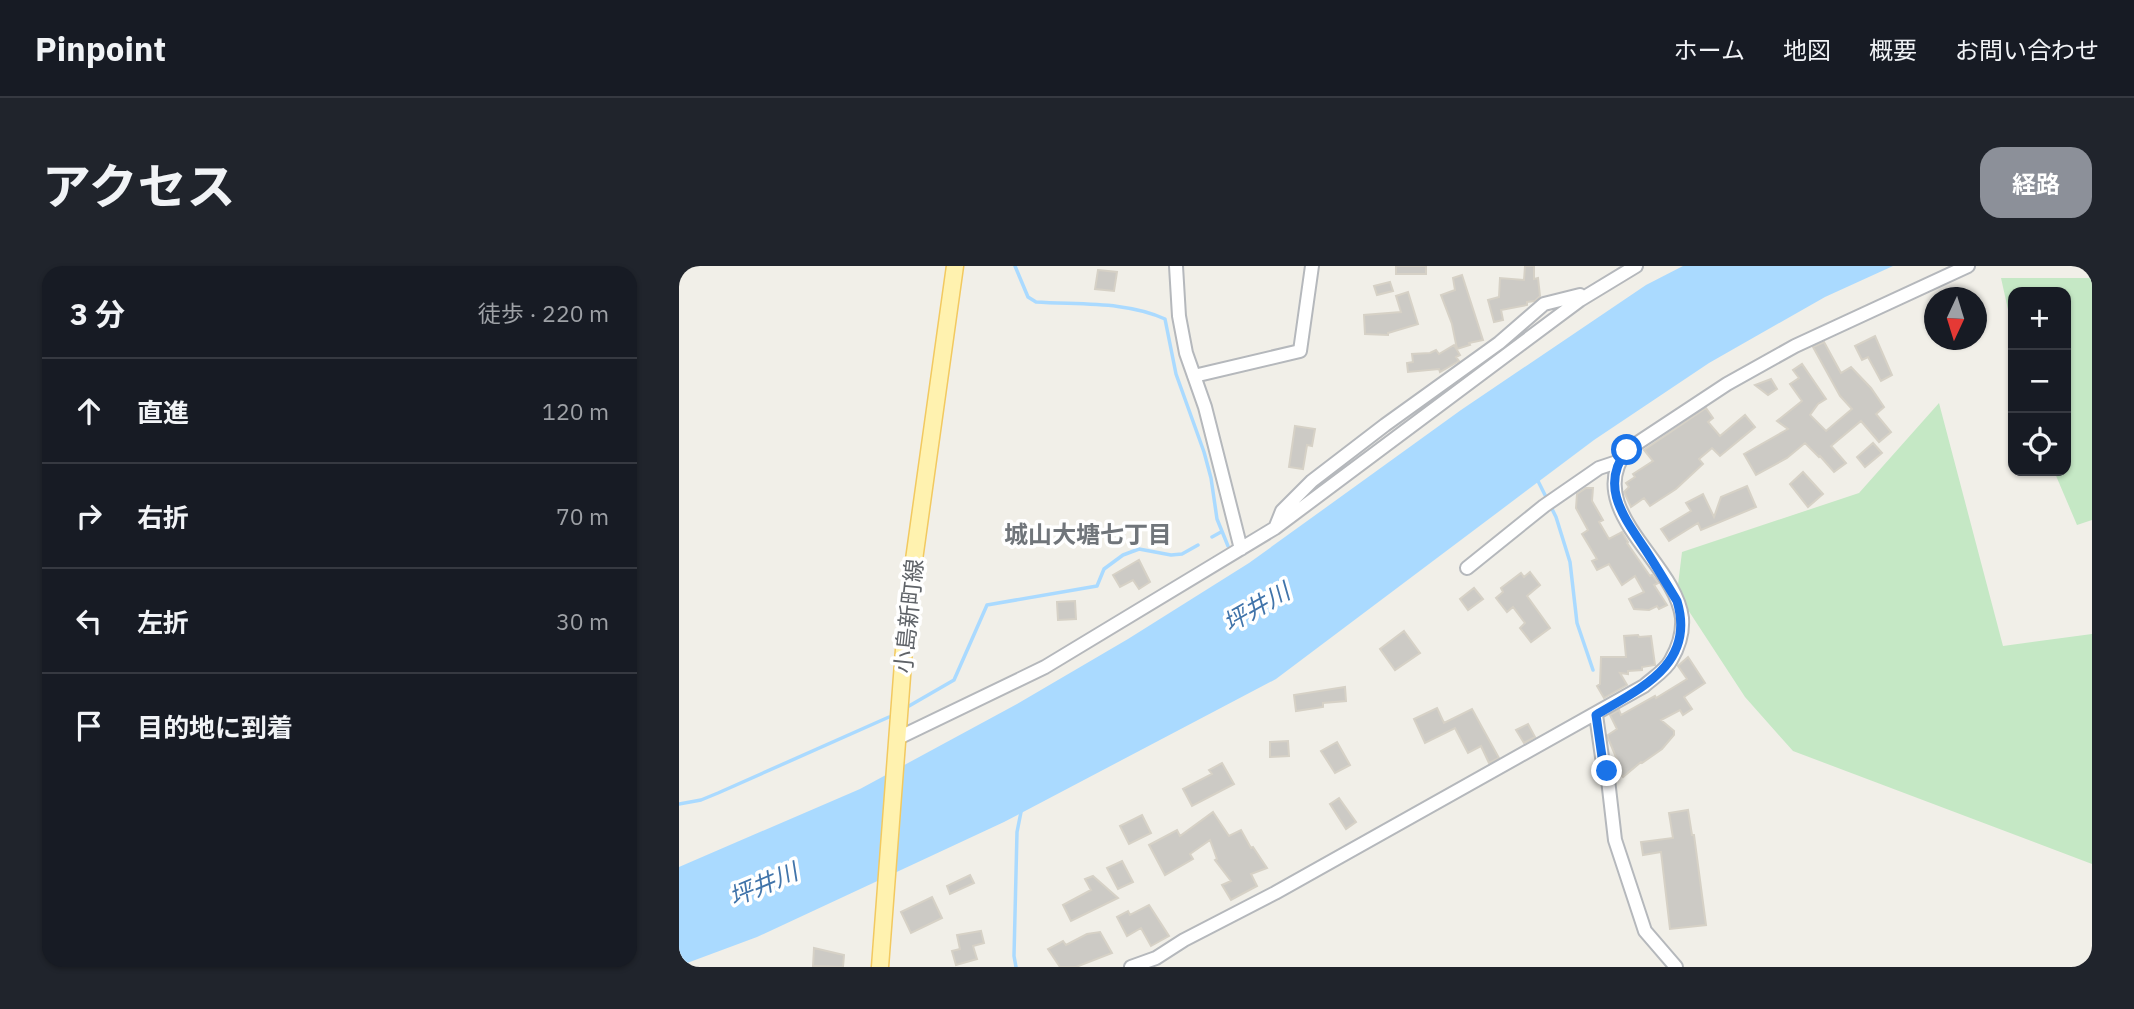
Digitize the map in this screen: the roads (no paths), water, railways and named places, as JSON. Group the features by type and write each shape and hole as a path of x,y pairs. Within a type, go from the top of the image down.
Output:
{"main road":[{"name":"小島新町線","path":"880,967 907,610 955,266"}],"street":[{"path":"1176,266 1179,316 1186,353 1221,464 1241,550"},
{"path":"1195,376 1300,351 1312,266"},
{"path":"896,742 1045,667 1241,550 1275,528 1591,293 1636,266"},
{"path":"1131,967 1156,958 1184,940 1275,893 1644,686 1671,662 1681,636 1682,618 1677,601 1620,511 1615,493 1614,475 1617,462 1627,450 1727,384 1795,346 1968,266"},
{"path":"1467,568 1544,506 1599,468 1617,462"},
{"path":"1596,715 1602,757 1607,771 1616,844 1645,931 1676,967"}],"water":[{"name":"坪井川","path":"1683,266 1893,266 1825,297 1709,363 1594,440 1276,679 1004,822 757,937 679,966 679,867 860,789 1017,704 1128,639 1249,563 1461,410 1646,285"}],"waterway":[{"path":"1015,266 1028,297 1036,302 1134,309 1165,319 1176,374 1204,452 1217,519 1228,546"},
{"path":"1537,479 1556,517 1570,562 1577,623 1593,670"},
{"path":"1212,537 1221,532"},
{"path":"909,706 954,680 987,605 1097,586 1104,569 1123,555 1139,549 1171,555 1182,554 1198,545"},
{"path":"679,804 701,800 718,793 889,717"},
{"path":"1016,967 1017,832 1021,812"}],"district":[{"name":"城山大塘七丁目","path":"1088,534"}]}
